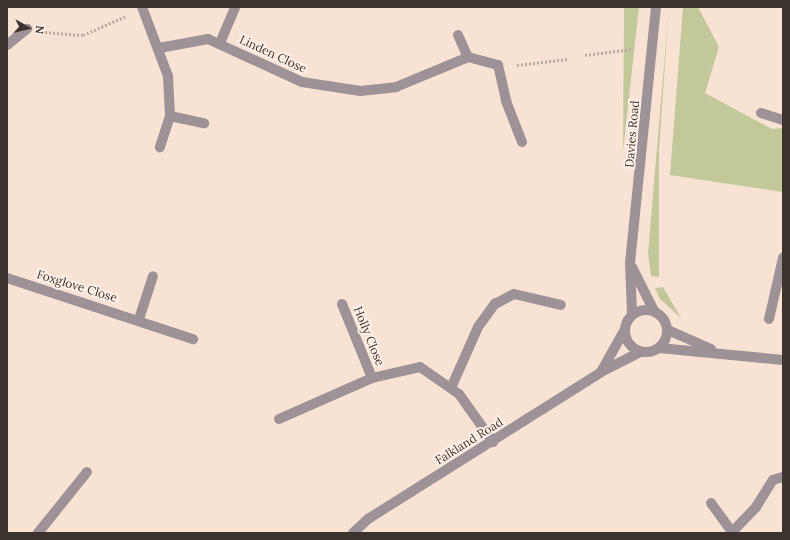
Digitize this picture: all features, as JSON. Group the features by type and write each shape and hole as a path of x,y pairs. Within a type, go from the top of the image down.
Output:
{"street":[{"path":"220,43 235,7"},
{"name":"Davies Road","path":"624,331 632,314 630,263 656,7"},
{"path":"142,8 159,48 168,76 170,116 160,147"},
{"path":"7,45 27,29"},
{"path":"458,35 468,57 498,65 506,101 522,142"},
{"name":"Linden Close","path":"159,48 196,40 220,43 302,82 360,91 396,87 468,57"},
{"path":"761,113 783,120"},
{"path":"170,116 204,124"},
{"path":"769,319 783,258"},
{"path":"630,263 654,311 664,319 668,330 719,353"},
{"path":"139,319 153,276"},
{"name":"Foxglove Close","path":"7,278 139,319 193,339"},
{"path":"451,388 478,327 495,304 514,294 561,306"},
{"name":"Holly Close","path":"342,304 372,378"},
{"path":"632,314 639,310 654,311"},
{"path":"659,348 668,330"},
{"path":"624,331 630,346 640,352 659,348 783,360"},
{"name":"Falkland Road","path":"601,372 624,331"},
{"name":"Falkland Road","path":"353,533 368,519 493,442 601,372 640,352"},
{"name":"Holly Close","path":"279,419 330,398 372,378 420,367 451,388 493,442"},
{"path":"38,533 86,472"},
{"path":"711,504 733,531 756,507 773,480 783,477"}],"path":[{"path":"27,29 83,35 142,8"},
{"path":"585,55 653,46"},
{"path":"498,65 529,65 568,59"}],"green space":[{"path":"624,7 639,7 623,151"},
{"path":"669,7 659,150 659,277 651,276 648,253"},
{"path":"683,7 698,7 719,47 705,93 772,129 783,128 783,192 670,175"},
{"path":"663,287 681,318 660,299 655,288"}]}
